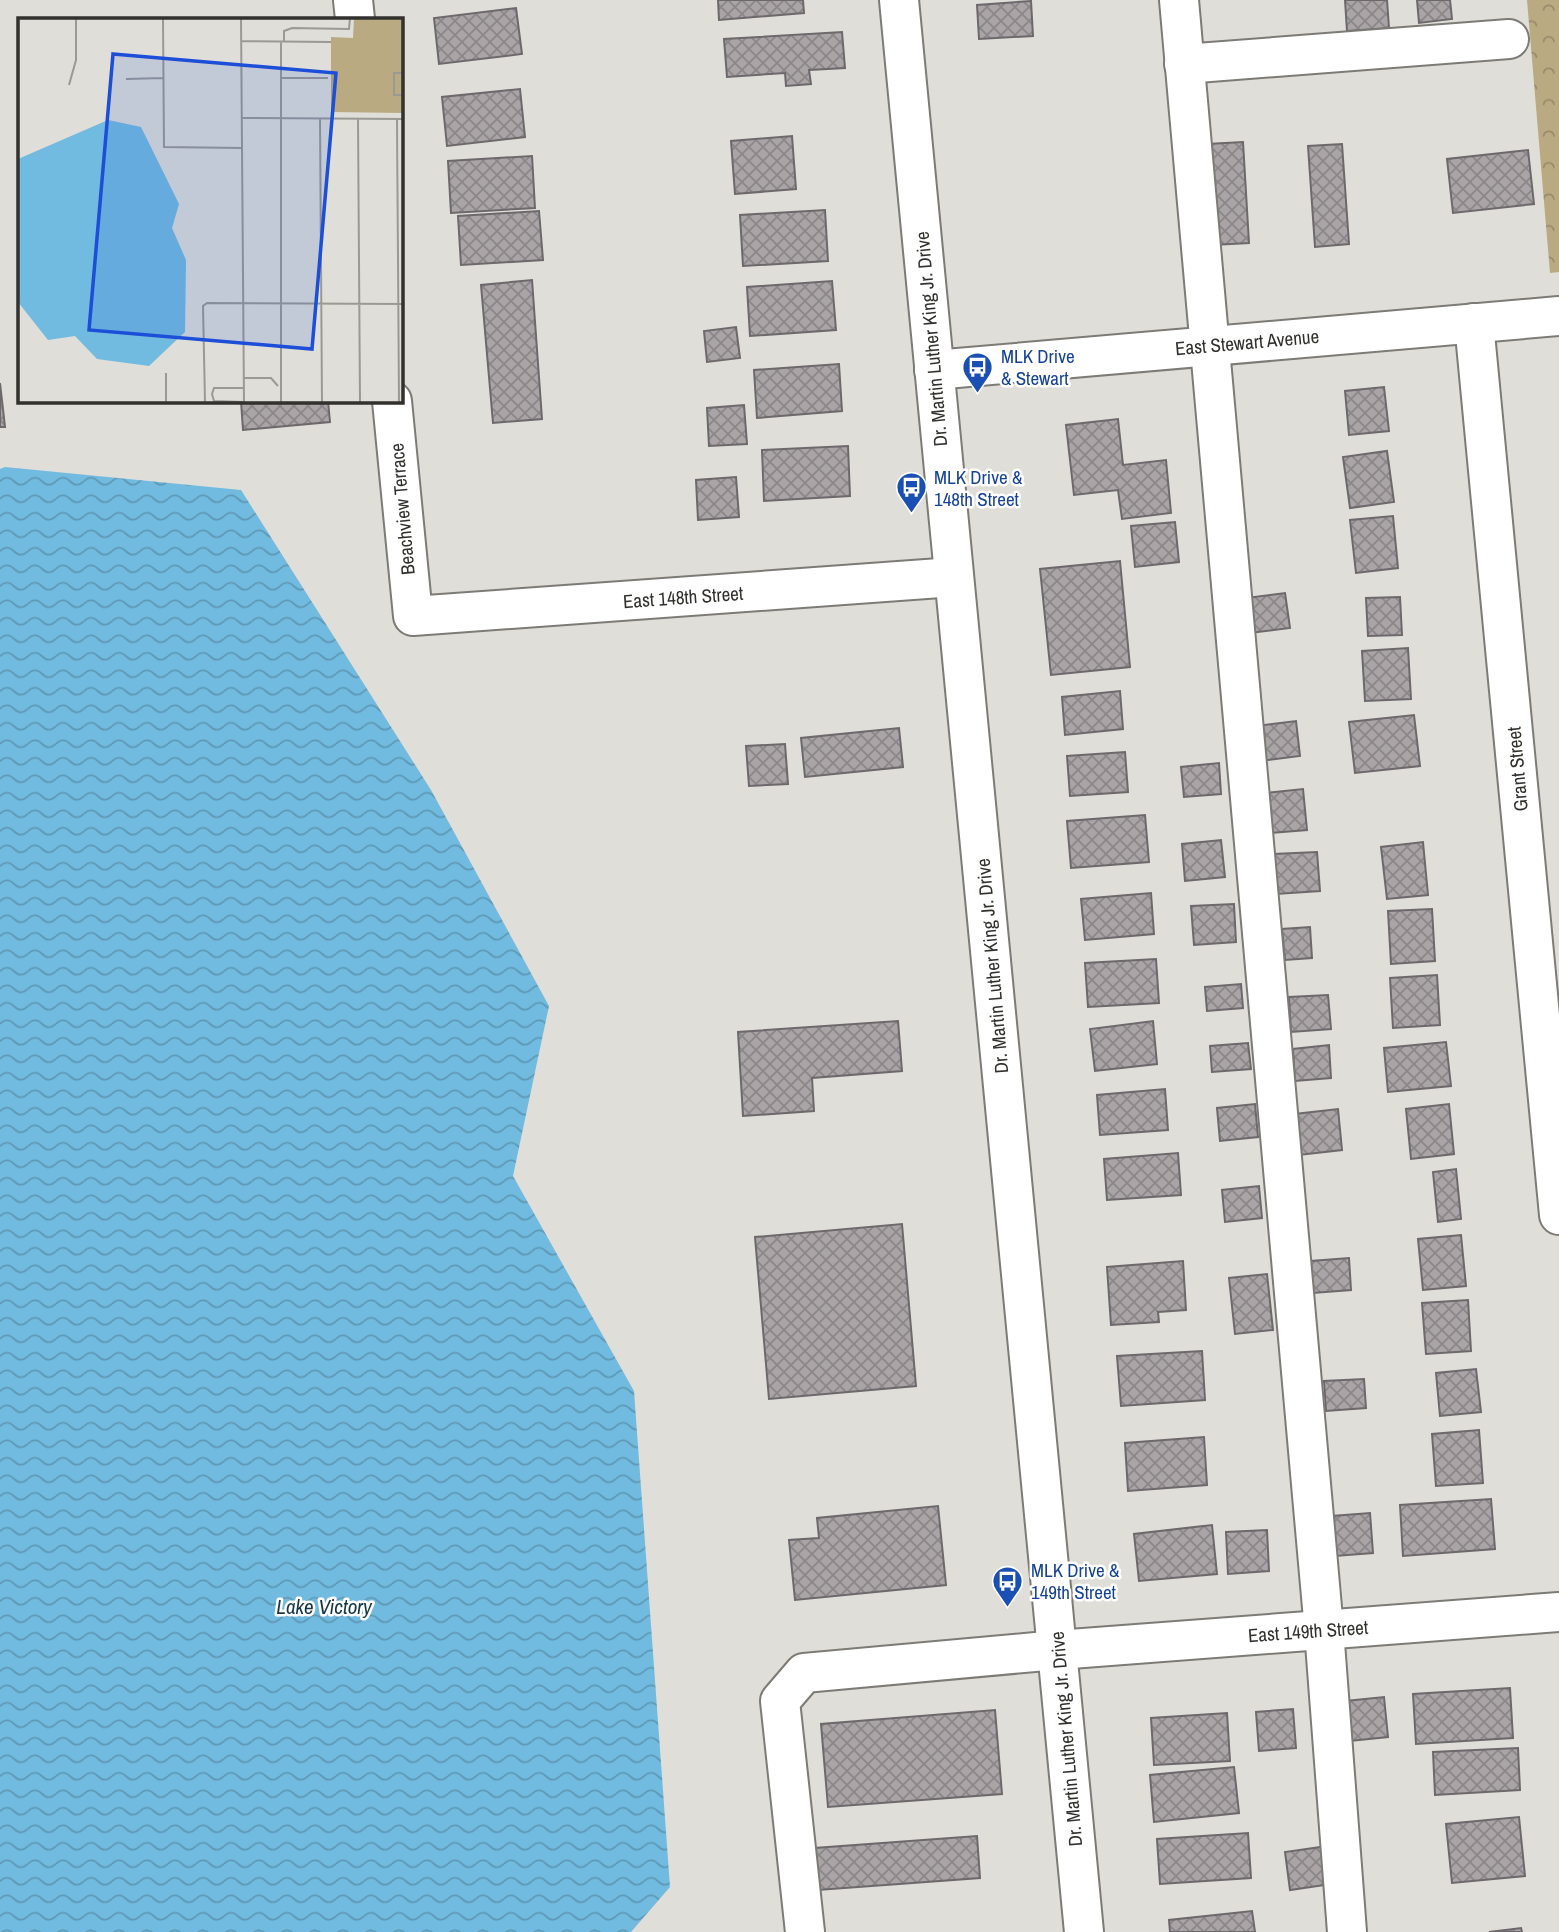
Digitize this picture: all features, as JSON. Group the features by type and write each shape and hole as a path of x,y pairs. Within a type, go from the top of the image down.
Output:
{"street":[{"path":"353,0 355,18"},
{"name":"Dr. Martin Luther King Jr. Drive","path":"899,0 1084,1932"},
{"path":"1179,0 1324,1630 1347,1932"},
{"path":"1184,64 1509,38"},
{"name":"East Stewart Avenue","path":"934,370 1559,316"},
{"name":"Grant Street","path":"1474,323 1559,1216"},
{"name":"Beachview Terrace","path":"392,402 412,616"},
{"name":"East 148th Street","path":"412,616 954,577"},
{"name":"East 149th Street","path":"805,1932 780,1701 803,1673 1057,1650 1559,1612"}],"green space":[{"path":"1527,0 1559,0 1559,272 1550,273"}],"water":[{"name":"Lake Victory","path":"5,467 241,490 431,790 549,1006 513,1176 634,1391 670,1887 631,1932 0,1932 0,469"}],"building":[{"path":"718,0 803,0 804,13 719,20"},
{"path":"1345,0 1387,0 1389,28 1347,31"},
{"path":"1417,0 1450,0 1452,19 1419,23"},
{"path":"1031,1 1033,36 979,39 977,5"},
{"path":"516,8 522,54 439,64 434,18"},
{"path":"842,32 845,68 809,70 811,84 786,86 785,73 727,77 724,39"},
{"path":"520,89 525,137 447,146 442,97"},
{"path":"792,136 796,189 735,194 731,141"},
{"path":"1243,142 1249,243 1213,245 1207,144"},
{"path":"1342,144 1349,244 1315,247 1308,146"},
{"path":"1528,150 1534,204 1453,213 1447,159"},
{"path":"532,156 535,208 451,213 448,161"},
{"path":"825,210 828,261 743,266 740,215"},
{"path":"539,211 543,260 461,265 458,216"},
{"path":"532,280 542,419 493,423 481,285"},
{"path":"832,281 836,330 750,336 747,287"},
{"path":"736,327 740,358 707,362 704,331"},
{"path":"839,364 842,411 757,418 754,370"},
{"path":"0,383 5,427 0,427"},
{"path":"1384,387 1389,431 1349,435 1345,391"},
{"path":"241,402 328,402 330,422 243,430"},
{"path":"744,405 747,444 709,446 707,408"},
{"path":"1118,419 1123,465 1166,460 1171,513 1122,519 1118,490 1074,495 1066,425"},
{"path":"848,446 850,496 764,501 762,450"},
{"path":"1387,451 1394,502 1350,508 1343,457"},
{"path":"736,477 739,517 698,520 696,480"},
{"path":"1393,516 1398,568 1356,573 1350,520"},
{"path":"1175,522 1179,562 1135,567 1131,526"},
{"path":"1120,561 1130,667 1051,675 1040,569"},
{"path":"1285,593 1290,628 1250,633 1246,598"},
{"path":"1400,597 1402,635 1368,636 1366,598"},
{"path":"1408,648 1411,699 1365,701 1362,651"},
{"path":"1120,691 1123,729 1065,735 1062,697"},
{"path":"1414,715 1420,766 1355,773 1349,722"},
{"path":"1296,721 1300,756 1261,761 1256,726"},
{"path":"899,728 903,767 805,777 801,738"},
{"path":"785,744 788,784 749,786 746,746"},
{"path":"1125,752 1128,792 1070,796 1067,756"},
{"path":"1219,763 1221,794 1184,797 1181,767"},
{"path":"1303,789 1307,830 1269,833 1266,793"},
{"path":"1145,815 1149,862 1071,868 1067,821"},
{"path":"1221,840 1225,877 1185,881 1182,844"},
{"path":"1423,842 1428,895 1387,899 1381,847"},
{"path":"1317,852 1320,891 1276,894 1274,854"},
{"path":"1151,893 1154,934 1085,940 1081,899"},
{"path":"1234,904 1236,942 1194,945 1191,906"},
{"path":"1432,909 1435,961 1391,964 1388,911"},
{"path":"1310,927 1312,958 1285,960 1282,929"},
{"path":"1156,959 1159,1003 1088,1007 1085,963"},
{"path":"1437,975 1440,1025 1393,1028 1390,978"},
{"path":"1241,984 1243,1008 1207,1011 1205,987"},
{"path":"1328,995 1331,1029 1291,1032 1289,997"},
{"path":"898,1021 902,1071 812,1078 814,1111 743,1116 738,1032"},
{"path":"1153,1021 1157,1064 1095,1071 1090,1029"},
{"path":"1446,1042 1451,1086 1388,1092 1384,1048"},
{"path":"1248,1043 1251,1069 1212,1072 1210,1046"},
{"path":"1329,1045 1331,1078 1295,1081 1293,1049"},
{"path":"1165,1089 1168,1130 1100,1135 1097,1095"},
{"path":"1255,1104 1258,1137 1220,1141 1217,1108"},
{"path":"1449,1104 1454,1154 1411,1159 1406,1109"},
{"path":"1338,1109 1342,1150 1299,1155 1295,1114"},
{"path":"1178,1153 1181,1195 1107,1200 1104,1159"},
{"path":"1456,1169 1461,1219 1438,1222 1433,1172"},
{"path":"1259,1186 1262,1218 1225,1222 1222,1190"},
{"path":"902,1224 916,1386 769,1399 755,1237"},
{"path":"1461,1235 1466,1286 1423,1290 1418,1239"},
{"path":"1349,1258 1351,1290 1313,1293 1311,1261"},
{"path":"1183,1261 1186,1310 1158,1312 1159,1322 1111,1325 1107,1267"},
{"path":"1267,1274 1273,1330 1235,1334 1229,1278"},
{"path":"1468,1300 1471,1351 1426,1354 1422,1303"},
{"path":"1202,1351 1205,1400 1121,1406 1117,1356"},
{"path":"1476,1369 1481,1412 1440,1416 1436,1373"},
{"path":"1364,1379 1366,1408 1326,1411 1324,1381"},
{"path":"1479,1430 1483,1483 1436,1486 1432,1434"},
{"path":"1204,1437 1207,1485 1128,1491 1125,1443"},
{"path":"1491,1499 1495,1549 1403,1556 1400,1505"},
{"path":"938,1506 946,1585 795,1600 789,1540 819,1538 817,1518"},
{"path":"1370,1513 1373,1553 1335,1556 1332,1516"},
{"path":"1212,1525 1217,1574 1139,1581 1134,1534"},
{"path":"1267,1530 1269,1571 1228,1574 1226,1532"},
{"path":"1510,1688 1513,1738 1416,1744 1413,1694"},
{"path":"1384,1697 1388,1737 1350,1741 1346,1701"},
{"path":"1293,1709 1296,1748 1259,1751 1256,1712"},
{"path":"995,1710 1002,1794 828,1807 821,1724"},
{"path":"1227,1713 1230,1761 1154,1765 1151,1718"},
{"path":"1518,1748 1520,1790 1435,1795 1433,1752"},
{"path":"1234,1767 1239,1813 1154,1822 1150,1775"},
{"path":"1519,1817 1525,1876 1452,1883 1446,1824"},
{"path":"1248,1833 1251,1878 1160,1884 1157,1839"},
{"path":"977,1836 980,1878 818,1890 815,1848"},
{"path":"1321,1847 1325,1885 1290,1890 1285,1852"},
{"path":"1252,1911 1255,1932 1170,1932 1169,1920"},
{"path":"1521,1928 1522,1932 1489,1932"}],"place":[{"name":"MLK Drive & Stewart","path":"978,394"},
{"name":"MLK Drive & 148th Street","path":"911,515"},
{"name":"MLK Drive & 149th Street","path":"1008,1608"}]}
